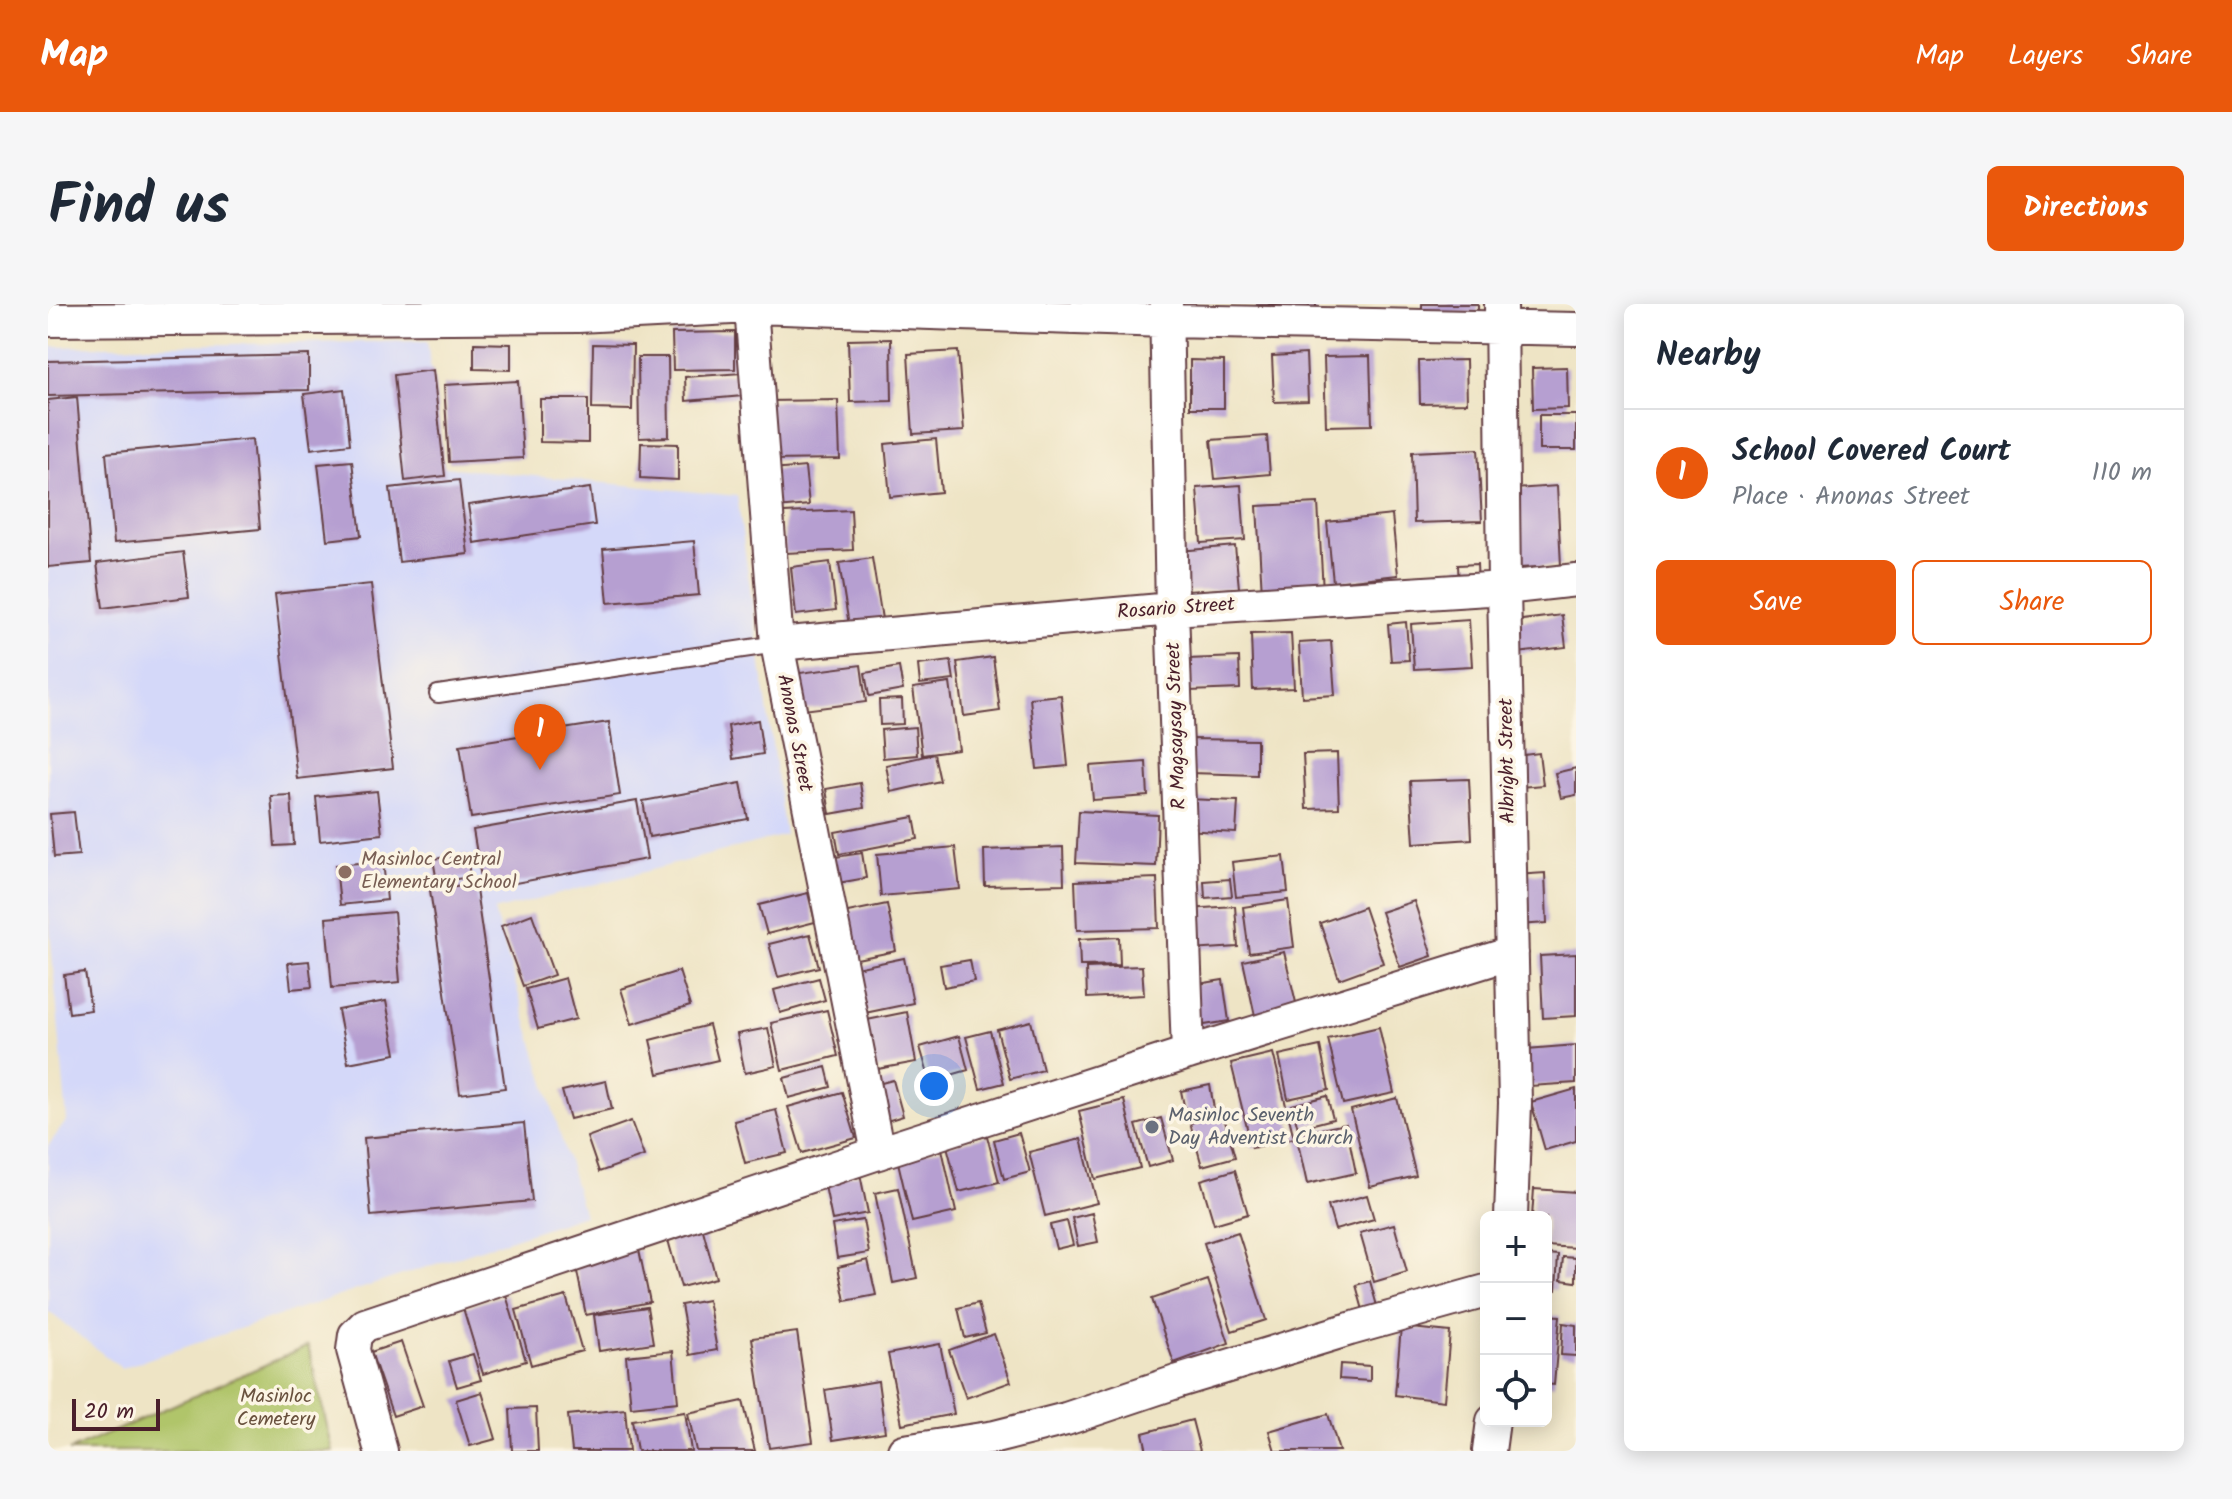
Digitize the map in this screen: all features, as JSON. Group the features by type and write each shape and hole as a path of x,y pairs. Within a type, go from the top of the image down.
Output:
{"street":[{"path":"48,320 751,307 1501,316 1576,329"},
{"name":"Anonas Street","path":"751,307 777,644 878,1153"},
{"name":"R Magsaysay Street","path":"1166,312 1172,609 1188,1053"},
{"name":"Albright Street","path":"1501,316 1515,1103 1511,1211"},
{"name":"Rosario Street","path":"777,644 1172,609 1504,588 1576,580"},
{"path":"381,1451 353,1350 355,1335 365,1325 878,1153 1512,953"},
{"path":"904,1451 995,1437 1066,1419 1350,1329 1480,1293"},
{"path":"1489,1451 1492,1427"}],"lane":[{"path":"438,694 777,644"}],"shaded area":[{"name":"Masinloc Central Elementary School","path":"427,341 444,467 737,496 785,835 494,911 584,1215 121,1368 48,1311 48,1146 67,1120 48,909 48,347"}],"green space":[{"name":"Masinloc Cemetery","path":"308,1346 333,1451 69,1451"}],"building":[{"path":"1256,304 1316,304 1316,317 1256,317"},
{"path":"1422,304 1478,304 1478,313 1422,313"},
{"path":"735,332 735,369 673,370 672,333"},
{"path":"891,339 892,401 850,402 848,340"},
{"path":"474,343 511,344 511,370 474,369"},
{"path":"593,344 633,345 632,410 592,409"},
{"path":"958,351 964,431 913,434 908,354"},
{"path":"1306,354 1308,401 1274,402 1272,356"},
{"path":"309,355 309,390 48,396 48,361"},
{"path":"1370,356 1372,425 1326,426 1324,357"},
{"path":"638,357 668,357 669,437 639,438"},
{"path":"1190,360 1224,361 1224,408 1190,408"},
{"path":"1466,360 1467,403 1420,404 1419,361"},
{"path":"1567,367 1568,408 1533,409 1532,368"},
{"path":"433,370 445,476 405,481 394,375"},
{"path":"742,373 743,396 686,401 685,377"},
{"path":"518,381 523,458 449,462 444,385"},
{"path":"344,389 350,444 311,449 304,394"},
{"path":"77,397 91,563 48,567 48,400"},
{"path":"540,399 588,399 588,443 540,442"},
{"path":"838,400 840,459 769,460 767,401"},
{"path":"1539,415 1576,415 1576,450 1539,450"},
{"path":"1267,436 1270,474 1215,479 1211,440"},
{"path":"252,439 260,529 114,543 106,453"},
{"path":"936,439 941,492 890,497 885,444"},
{"path":"641,443 678,444 678,480 640,478"},
{"path":"1478,449 1482,521 1414,523 1412,452"},
{"path":"352,461 361,536 327,540 318,464"},
{"path":"805,467 809,505 776,508 772,470"},
{"path":"459,480 468,554 399,562 390,488"},
{"path":"1241,485 1245,540 1201,543 1197,488"},
{"path":"1557,486 1561,566 1518,568 1514,489"},
{"path":"590,488 595,525 474,543 468,505"},
{"path":"1318,503 1323,591 1262,594 1257,506"},
{"path":"851,510 853,550 785,553 784,513"},
{"path":"1392,515 1398,575 1333,582 1327,522"},
{"path":"694,541 699,595 608,603 603,549"},
{"path":"1235,546 1239,588 1182,592 1179,551"},
{"path":"183,552 189,597 103,608 97,563"},
{"path":"872,558 882,619 849,625 839,563"},
{"path":"830,562 836,610 796,615 791,567"},
{"path":"1477,564 1478,585 1459,586 1458,565"},
{"path":"371,584 393,768 297,779 275,594"},
{"path":"1562,615 1566,647 1518,653 1514,621"},
{"path":"1469,620 1472,666 1414,669 1411,624"},
{"path":"1406,622 1409,660 1391,661 1388,624"},
{"path":"1291,633 1294,688 1253,690 1251,634"},
{"path":"1331,641 1335,695 1302,697 1299,643"},
{"path":"993,657 1000,711 964,716 957,662"},
{"path":"1239,657 1240,689 1189,691 1187,659"},
{"path":"951,661 954,680 920,684 918,665"},
{"path":"861,665 866,702 796,711 792,674"},
{"path":"899,667 903,690 869,696 865,673"},
{"path":"950,683 959,750 922,755 913,688"},
{"path":"1061,695 1068,766 1037,769 1030,698"},
{"path":"902,699 903,724 880,725 879,700"},
{"path":"758,720 763,754 733,759 728,726"},
{"path":"609,722 620,795 471,818 460,745"},
{"path":"915,727 917,755 883,758 881,730"},
{"path":"1191,739 1257,740 1257,775 1191,773"},
{"path":"1337,753 1339,808 1306,809 1303,754"},
{"path":"1539,753 1543,785 1520,787 1516,756"},
{"path":"934,754 940,781 891,792 886,765"},
{"path":"1146,762 1148,796 1093,800 1090,766"},
{"path":"1576,768 1576,795 1561,798 1555,773"},
{"path":"1469,779 1472,839 1414,843 1410,781"},
{"path":"741,783 748,819 649,837 643,801"},
{"path":"860,783 864,808 830,814 826,789"},
{"path":"377,791 382,834 320,841 316,797"},
{"path":"291,795 294,845 275,846 271,796"},
{"path":"1186,799 1238,801 1236,833 1185,830"},
{"path":"637,801 647,859 483,889 473,830"},
{"path":"1079,811 1158,815 1156,866 1076,863"},
{"path":"74,812 79,855 54,857 50,814"},
{"path":"914,817 918,839 839,854 835,832"},
{"path":"955,847 960,889 881,896 877,854"},
{"path":"1063,847 1064,884 985,886 984,850"},
{"path":"862,853 866,878 827,885 822,859"},
{"path":"467,854 470,877 437,882 433,859"},
{"path":"1284,856 1288,892 1236,897 1232,862"},
{"path":"383,861 387,900 340,905 336,865"},
{"path":"1545,873 1547,923 1518,925 1515,875"},
{"path":"1157,878 1159,928 1077,930 1075,881"},
{"path":"1230,879 1232,896 1205,898 1204,881"},
{"path":"475,883 505,1088 460,1094 430,890"},
{"path":"808,893 815,922 767,934 759,905"},
{"path":"1288,900 1294,947 1249,953 1243,907"},
{"path":"1414,901 1432,956 1400,967 1381,912"},
{"path":"887,904 896,951 847,961 838,914"},
{"path":"1235,906 1238,947 1191,950 1188,909"},
{"path":"1364,907 1383,963 1339,979 1320,923"},
{"path":"394,912 400,982 332,988 326,918"},
{"path":"532,914 554,975 523,986 501,926"},
{"path":"810,934 819,967 778,977 769,944"},
{"path":"1119,937 1120,965 1080,966 1079,939"},
{"path":"1284,952 1297,1007 1255,1016 1243,961"},
{"path":"1576,954 1576,1016 1543,1018 1540,956"},
{"path":"904,958 913,1003 860,1014 851,969"},
{"path":"970,960 974,981 944,987 940,965"},
{"path":"309,961 312,987 291,989 288,963"},
{"path":"1142,966 1144,995 1087,998 1086,968"},
{"path":"679,971 690,1006 632,1024 621,989"},
{"path":"85,972 91,1010 69,1013 64,975"},
{"path":"565,978 576,1019 538,1029 526,989"},
{"path":"819,978 825,1000 780,1013 774,990"},
{"path":"1223,980 1229,1021 1198,1026 1192,985"},
{"path":"386,1001 396,1054 348,1063 338,1010"},
{"path":"827,1010 838,1056 782,1070 771,1023"},
{"path":"907,1012 916,1062 867,1071 857,1022"},
{"path":"1031,1021 1043,1070 1010,1079 997,1030"},
{"path":"709,1025 718,1060 658,1074 650,1040"},
{"path":"1379,1027 1394,1093 1343,1104 1328,1039"},
{"path":"768,1028 776,1066 745,1073 737,1034"},
{"path":"990,1031 1004,1083 980,1089 966,1037"},
{"path":"959,1036 968,1070 930,1081 920,1047"},
{"path":"1576,1045 1576,1083 1530,1086 1527,1049"},
{"path":"1320,1046 1329,1090 1288,1099 1279,1055"},
{"path":"1273,1053 1294,1138 1252,1148 1231,1063"},
{"path":"826,1067 831,1087 789,1098 784,1078"},
{"path":"893,1080 903,1116 880,1123 870,1086"},
{"path":"606,1081 612,1109 570,1119 562,1091"},
{"path":"1210,1085 1214,1109 1186,1115 1181,1091"},
{"path":"1576,1089 1576,1141 1545,1150 1531,1102"},
{"path":"842,1092 856,1138 802,1153 788,1107"},
{"path":"1327,1096 1333,1119 1298,1128 1292,1105"},
{"path":"1397,1098 1416,1176 1370,1187 1351,1110"},
{"path":"1124,1100 1140,1168 1095,1179 1079,1111"},
{"path":"776,1110 787,1153 745,1163 734,1121"},
{"path":"1223,1114 1235,1157 1202,1166 1190,1123"},
{"path":"1161,1118 1173,1160 1148,1167 1136,1125"},
{"path":"631,1121 644,1156 599,1172 587,1137"},
{"path":"524,1123 532,1201 371,1216 364,1138"},
{"path":"1346,1124 1356,1173 1307,1184 1296,1134"},
{"path":"1019,1133 1030,1172 1004,1179 994,1140"},
{"path":"987,1136 999,1182 959,1192 947,1146"},
{"path":"1081,1139 1097,1203 1045,1216 1029,1152"},
{"path":"942,1149 956,1212 912,1222 897,1158"},
{"path":"1235,1170 1248,1214 1214,1224 1201,1180"},
{"path":"860,1174 868,1213 832,1220 824,1181"},
{"path":"898,1188 917,1278 893,1283 875,1193"},
{"path":"1534,1189 1576,1192 1576,1248 1552,1246 1552,1211 1532,1211"},
{"path":"1367,1195 1374,1219 1335,1230 1328,1206"},
{"path":"1092,1213 1098,1242 1078,1246 1072,1218"},
{"path":"700,1219 716,1278 681,1287 665,1229"},
{"path":"863,1220 869,1253 837,1258 832,1225"},
{"path":"1067,1221 1073,1245 1056,1249 1050,1225"},
{"path":"1394,1224 1407,1272 1374,1282 1360,1233"},
{"path":"1238,1232 1266,1320 1232,1331 1204,1243"},
{"path":"639,1250 650,1302 586,1315 575,1262"},
{"path":"1552,1254 1558,1255 1556,1290 1552,1290"},
{"path":"1563,1257 1576,1258 1576,1282 1561,1280"},
{"path":"868,1260 876,1295 845,1301 838,1267"},
{"path":"1208,1280 1229,1343 1174,1363 1152,1299"},
{"path":"1370,1281 1377,1306 1363,1310 1356,1285"},
{"path":"506,1295 526,1361 483,1374 463,1308"},
{"path":"566,1296 582,1351 531,1365 516,1310"},
{"path":"708,1300 717,1350 690,1355 681,1305"},
{"path":"978,1303 986,1333 965,1338 958,1308"},
{"path":"647,1307 653,1343 599,1351 594,1315"},
{"path":"1552,1315 1560,1316 1552,1385"},
{"path":"1563,1323 1576,1325 1576,1356 1561,1355"},
{"path":"1401,1327 1450,1332 1444,1401 1395,1395"},
{"path":"797,1332 813,1442 769,1448 752,1338"},
{"path":"994,1334 1011,1382 966,1398 949,1350"},
{"path":"401,1342 423,1406 393,1416 371,1352"},
{"path":"940,1344 954,1414 902,1424 888,1354"},
{"path":"673,1351 678,1402 631,1407 626,1356"},
{"path":"473,1354 481,1380 457,1387 449,1361"},
{"path":"1340,1364 1370,1366 1370,1381 1339,1379"},
{"path":"878,1381 885,1432 833,1440 825,1390"},
{"path":"482,1392 496,1439 470,1446 456,1400"},
{"path":"743,1401 755,1451 696,1451 688,1413"},
{"path":"536,1408 538,1451 512,1451 510,1409"},
{"path":"625,1409 629,1451 572,1451 568,1415"},
{"path":"685,1412 691,1451 637,1451 632,1420"},
{"path":"1328,1414 1339,1451 1275,1451 1269,1431"},
{"path":"1192,1420 1200,1451 1147,1451 1143,1433"}],"place":[{"name":"School Covered Court","path":"540,770"},
{"name":"Masinloc Central Elementary School","path":"345,872"},
{"name":"Masinloc Seventh Day Adventist Church","path":"1152,1127"}]}
